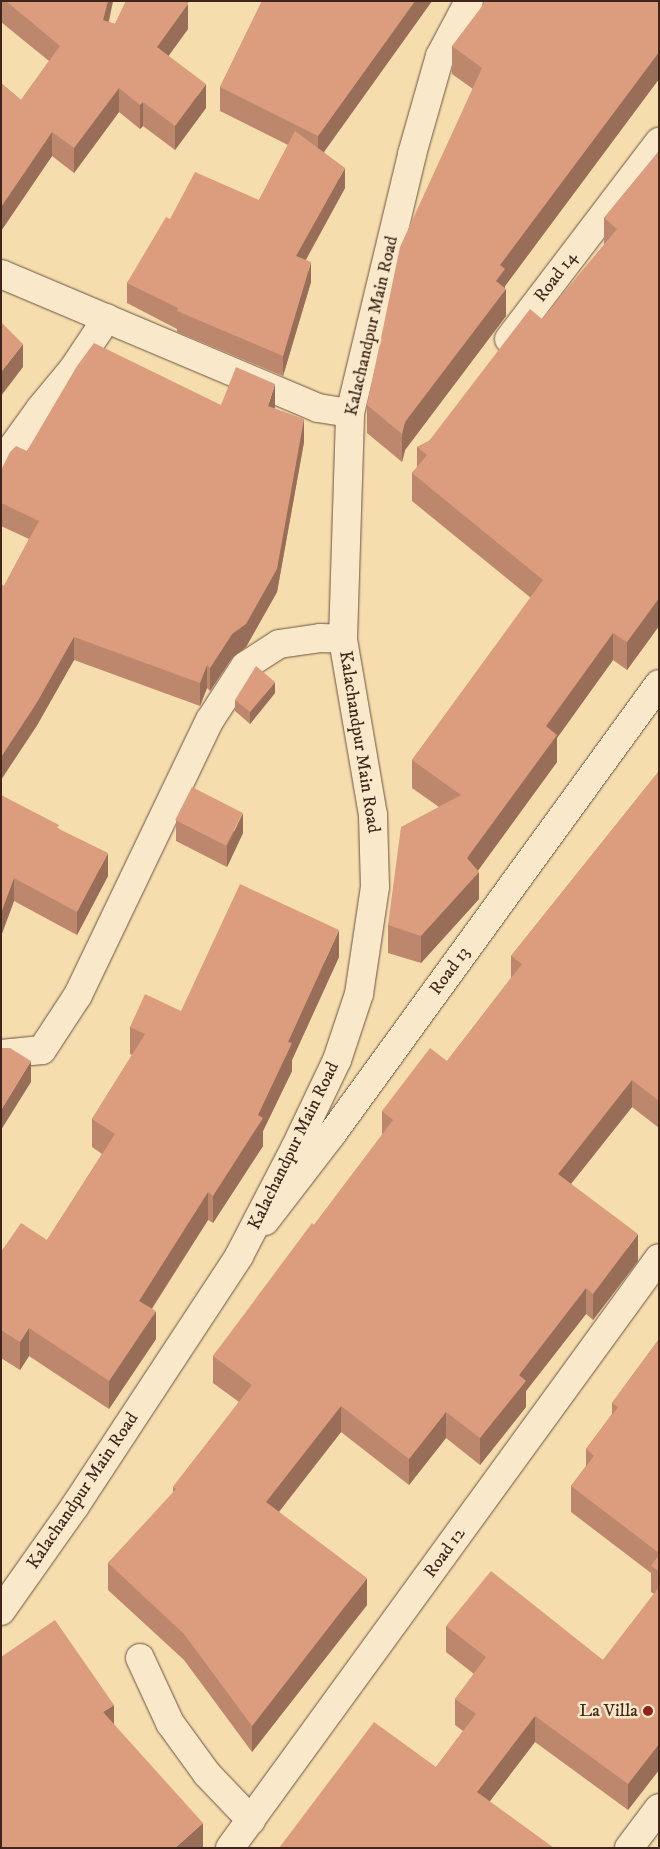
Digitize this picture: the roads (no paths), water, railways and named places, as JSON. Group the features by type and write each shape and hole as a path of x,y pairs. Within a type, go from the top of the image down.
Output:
{"street":[{"name":"Kalachandpur Main Road","path":"1,1611 75,1506 239,1256 295,1148 336,1060 359,994 375,887 373,815 343,639 350,413 412,154 440,56 469,1"},
{"name":"Road 14","path":"496,356 659,142"},
{"path":"1,274 318,408 350,413"},
{"path":"1,463 40,409 74,368 107,318"},
{"path":"1,1054 42,1050 78,994 210,720 245,666 278,644 320,638 343,639"},
{"name":"Road 13","path":"239,1256 332,1134 659,684"},
{"name":"Road 12","path":"230,1848 659,1258"},
{"path":"140,1658 170,1723 207,1774 251,1820"},
{"path":"629,1848 659,1808"}],"place":[{"name":"La Villa","path":"648,1711"}]}
